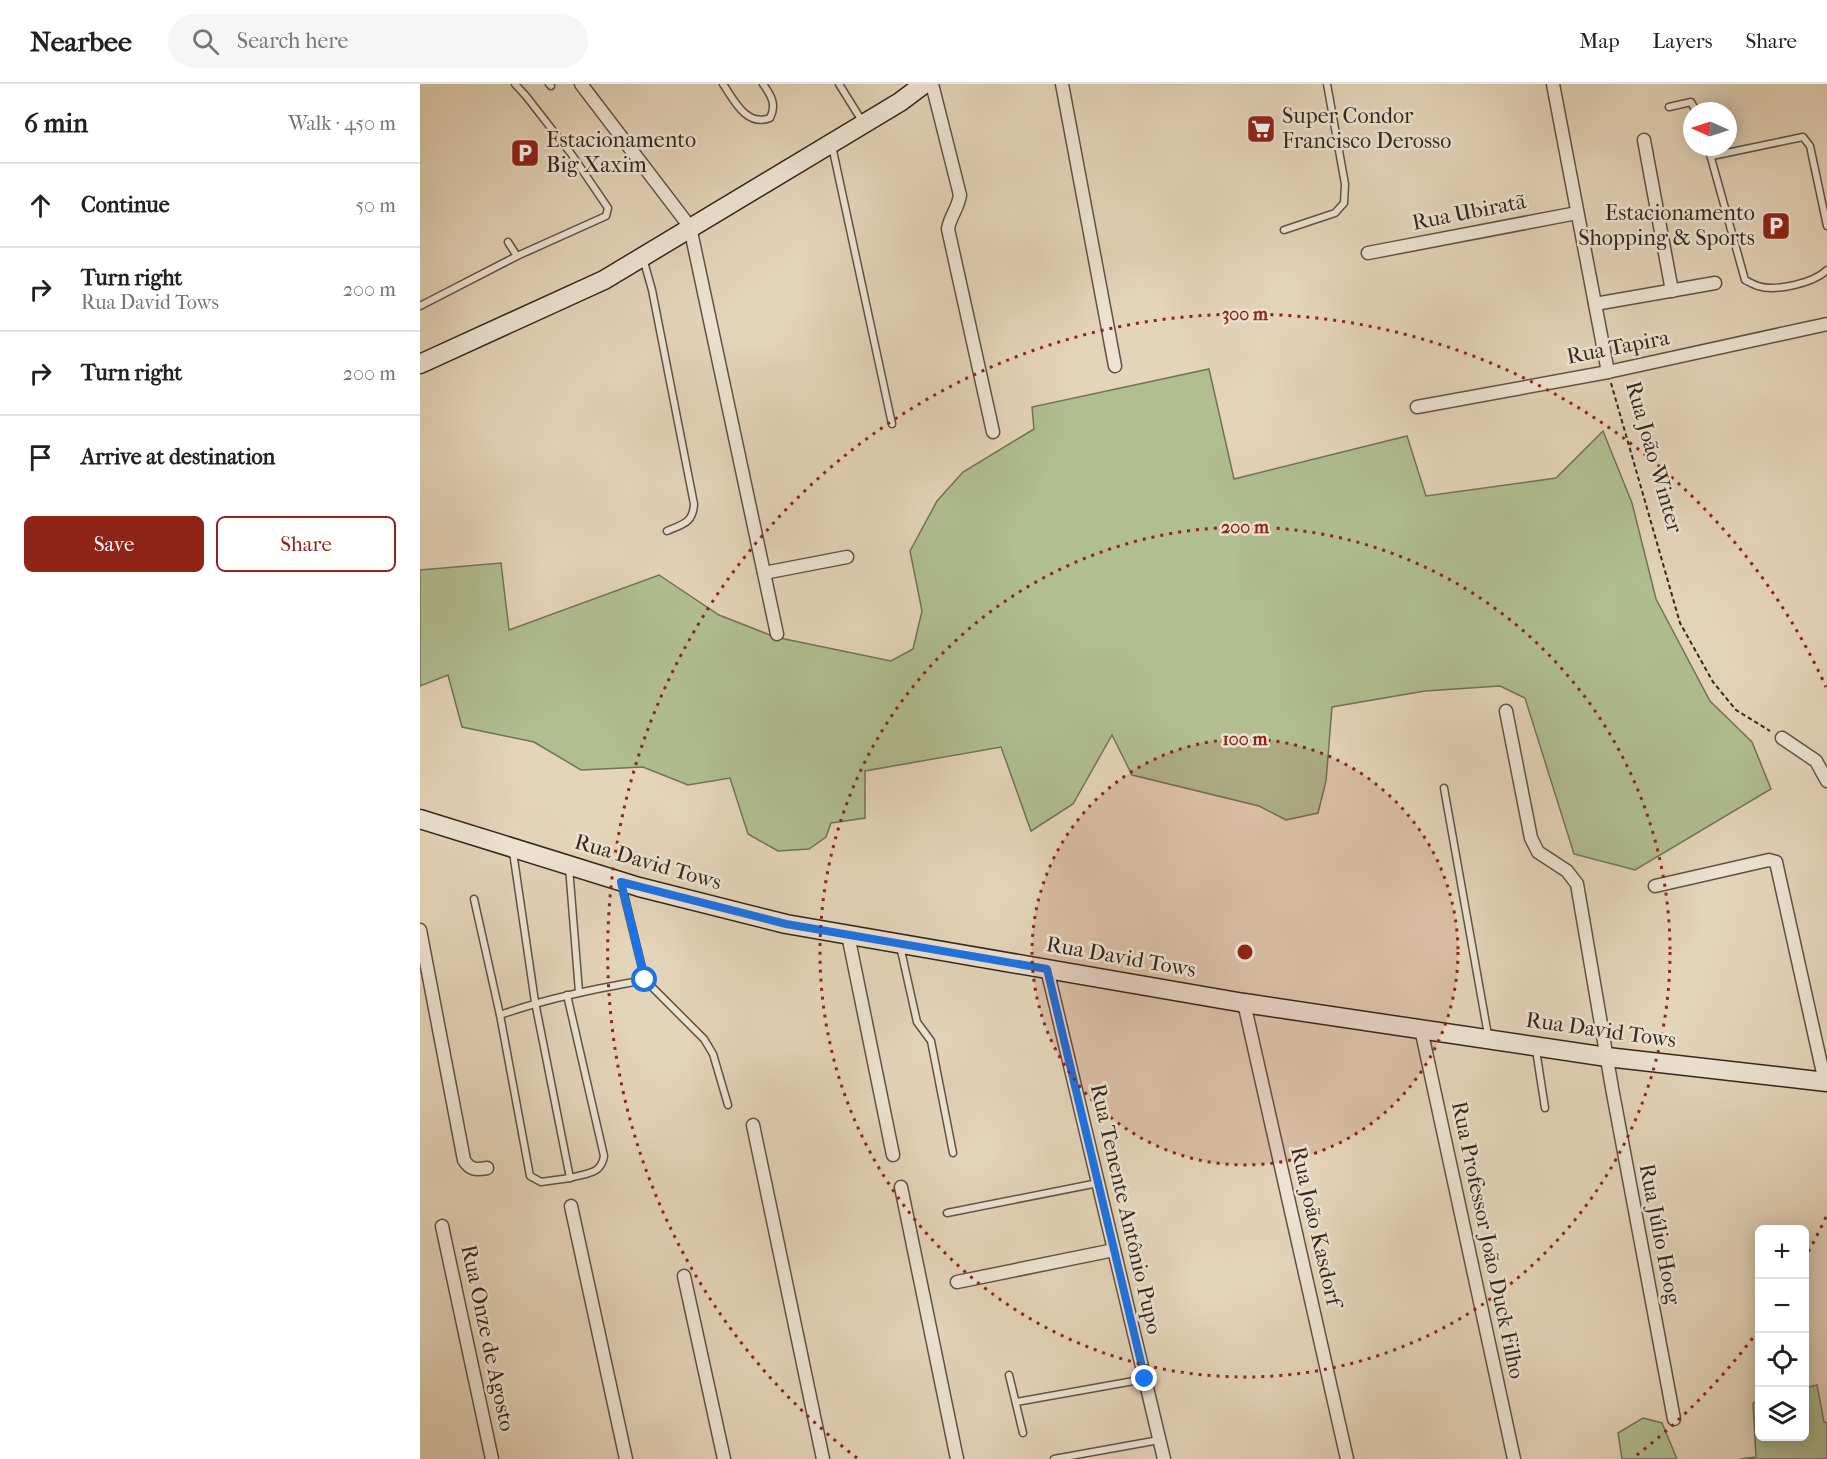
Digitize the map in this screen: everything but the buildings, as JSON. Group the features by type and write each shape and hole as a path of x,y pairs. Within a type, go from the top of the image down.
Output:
{"street":[{"path":"581,84 690,227 777,634"},
{"path":"420,364 604,280 900,102 924,84"},
{"path":"932,84 960,195 958,208 949,221 948,230 993,432"},
{"path":"1062,84 1115,366"},
{"name":"Rua João Winter","path":"1553,84 1608,372"},
{"path":"1644,140 1672,291"},
{"name":"Rua Ubiratã","path":"1368,252 1577,213"},
{"path":"1595,304 1715,283"},
{"name":"Rua Tapira","path":"1417,407 1608,372 1827,324"},
{"path":"764,573 847,556"},
{"name":"Rua Júlio Hoog","path":"1506,711 1531,838 1538,852 1568,871 1577,884 1611,1088 1674,1419"},
{"path":"1782,738 1816,761 1827,782"},
{"name":"Rua David Tows","path":"420,819 621,882 786,924 1244,1003 1607,1057 1826,1082"},
{"path":"1655,886 1769,860 1776,862 1826,1082"},
{"path":"420,930 464,1160 468,1167 476,1170 487,1168"},
{"path":"848,935 893,1155"},
{"name":"Rua Tenente Antônio Pupo","path":"1047,969 1164,1459"},
{"name":"Rua João Kasdorf","path":"1244,1003 1347,1459"},
{"name":"Rua Professor João Duck Filho","path":"1421,1029 1514,1459"},
{"path":"753,1125 823,1459"},
{"path":"901,1187 957,1459"},
{"path":"571,1206 626,1459"},
{"name":"Rua Onze de Agosto","path":"442,1226 492,1459"},
{"path":"957,1282 1114,1250"},
{"path":"684,1276 724,1459"}],"lane":[{"path":"420,306 517,256 604,219 608,208 572,155 515,84"},
{"path":"723,84 744,114 759,121 770,118 774,109 774,102 763,84"},
{"path":"839,84 864,124"},
{"path":"1284,230 1335,213 1344,203 1345,184 1327,84"},
{"path":"1669,107 1683,104"},
{"path":"1737,151 1803,137 1810,146 1827,226"},
{"path":"831,144 892,424"},
{"path":"1712,156 1745,280 1758,287 1777,288 1807,281 1826,273 1827,270"},
{"path":"508,242 517,256"},
{"path":"643,256 652,290 694,504 694,514 688,521 667,531"},
{"path":"1444,788 1488,1039"},
{"path":"512,848 536,1002 570,1178"},
{"path":"568,866 579,992"},
{"path":"621,882 645,980 704,1039 713,1054 728,1105"},
{"path":"474,899 500,1016 530,1176 541,1182 570,1178 598,1170 603,1165 604,1156 567,995"},
{"path":"900,944 917,1022 931,1041 953,1153"},
{"path":"500,1016 536,1002 645,980"},
{"path":"1535,1046 1545,1108"},
{"path":"947,1213 1098,1183"},
{"path":"1009,1375 1023,1433"},
{"path":"1016,1402 1145,1379"},
{"path":"1054,1459 1160,1440"}],"path":[{"name":"Rua João Winter","path":"1608,372 1680,623 1713,682 1736,710 1782,738"}],"green space":[{"path":"1209,369 1234,479 1407,436 1426,496 1556,478 1603,431 1632,503 1656,599 1710,701 1752,742 1771,789 1635,870 1574,854 1525,698 1500,686 1425,691 1332,707 1326,781 1318,813 1286,820 1259,806 1132,775 1112,735 1073,804 1031,831 1001,747 865,771 865,818 831,823 826,837 809,849 778,851 748,834 730,778 688,785 643,767 581,770 534,742 462,727 448,675 420,686 420,570 501,563 509,630 659,575 719,615 775,637 891,661 913,649 922,611 910,551 937,501 963,472 1034,429 1032,407"},
{"path":"1817,1385 1824,1422 1827,1423 1827,1459 1740,1459 1756,1457 1755,1441 1809,1441 1809,1387"},
{"path":"1755,1402 1755,1439 1753,1403"},
{"path":"1643,1418 1662,1423 1677,1459 1622,1459 1618,1433"}],"place":[{"name":"Super Condor Francisco Derosso","path":"1261,129"},
{"name":"Estacionamento Big Xaxim","path":"525,153"},
{"name":"Estacionamento Shopping & Sports","path":"1776,226"}],"route":[{"path":"645,980 621,882 786,924 1047,969 1145,1379"}]}
